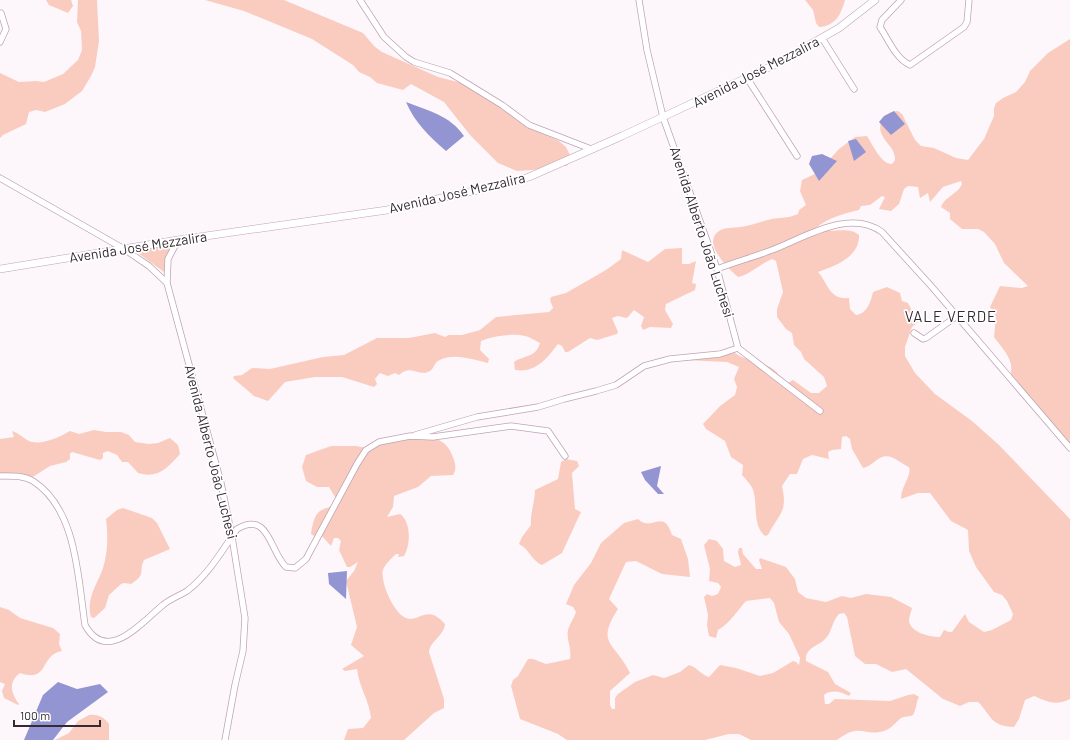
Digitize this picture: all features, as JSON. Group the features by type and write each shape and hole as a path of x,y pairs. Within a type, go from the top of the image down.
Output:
{"main road":[{"name":"Avenida José Mezzalira","path":"0,269 178,240 387,210 529,177 776,64 839,28 875,0"}],"street":[{"path":"360,0 384,37 406,57 414,62 450,72 497,101 529,126 591,149"},
{"name":"Avenida Alberto João Luchesi","path":"639,0 647,50 663,117 716,269 738,348"},
{"path":"901,0 882,20 880,27 899,57 904,63 910,65 944,43 964,27 967,22 969,0"},
{"path":"0,42 6,29 1,13"},
{"path":"822,38 854,88"},
{"path":"747,78 797,156"},
{"path":"0,178 124,249 149,266 167,283"},
{"path":"716,269 770,250 822,229 845,223 873,226 882,232 957,316 1070,448"},
{"path":"167,283 168,259 178,240"},
{"name":"Avenida Alberto João Luchesi","path":"167,283 221,483 232,537 244,618 245,637 225,740"},
{"path":"914,333 923,339 926,338 957,316"},
{"path":"0,476 20,477 33,481 43,490 57,507 69,530 85,624 90,634 100,640 114,641 128,635 164,604 187,590 205,574 237,530 243,526 257,525 268,535 280,561 286,567 295,568 306,559 366,450 379,442 410,436 477,417 529,409 564,398 596,392 616,385 644,366 670,359 720,354 738,348 820,411"},
{"path":"410,436 433,437 511,426 548,432 565,456"}],"shaded area":[{"path":"46,0 71,0 73,6 68,13 49,5"},
{"path":"78,0 97,0 99,41 95,67 91,76 82,91 65,104 45,112 36,110 29,112 26,124 3,135 0,138 0,73 19,82 44,82 63,74 78,60 82,50 81,31 77,22"},
{"path":"205,0 284,0 363,33 375,47 382,52 438,77 458,82 487,94 522,124 559,141 566,147 571,157 567,166 556,166 546,169 517,171 498,163 470,135 444,102 411,84 403,90 377,83 370,77 359,72 353,65 312,39 244,11"},
{"path":"805,0 845,0 842,10 834,22 819,27 816,23 813,10"},
{"path":"1070,39 1070,446 1031,397 1020,392 1009,379 1011,373 1010,361 1005,351 994,337 996,316 990,307 1000,286 1022,288 1028,286 1004,263 995,244 984,232 978,229 962,229 950,219 950,213 941,207 945,201 960,187 962,184 961,181 943,187 930,202 928,193 920,198 918,187 908,186 904,189 899,204 891,211 879,209 885,197 882,196 870,205 861,206 859,210 842,214 825,221 816,228 816,232 819,234 820,230 846,230 855,232 859,235 858,243 851,255 832,267 818,272 830,290 837,296 849,298 850,309 856,315 866,310 873,292 887,287 900,293 902,301 908,303 918,322 912,327 905,347 905,356 915,373 935,394 972,421 999,445 1070,519 1070,699 1056,703 1034,696 1025,700 1019,719 1014,727 1000,725 992,719 978,702 969,702 960,706 943,699 906,669 892,672 876,664 865,664 855,656 847,617 844,613 839,614 826,638 810,650 806,656 806,661 828,672 835,684 851,693 849,696 836,692 827,693 824,695 825,704 829,704 835,699 890,701 914,694 919,697 913,715 901,718 887,730 877,732 851,732 837,740 751,740 739,734 729,734 705,740 567,740 558,734 520,719 511,686 513,680 518,676 528,659 533,659 546,664 570,659 568,630 576,612 573,607 566,604 574,585 591,563 601,543 624,523 638,519 643,523 661,521 669,527 672,535 681,539 688,559 690,577 662,574 636,561 626,562 609,599 618,609 611,621 608,630 608,637 610,643 630,673 610,691 610,705 612,709 615,709 615,698 618,694 635,682 653,675 664,678 680,672 689,665 709,677 720,665 736,668 760,676 773,673 793,661 799,665 800,658 789,634 779,622 774,603 770,598 746,601 730,620 718,630 716,638 709,636 707,625 708,615 704,597 707,594 712,596 718,594 721,587 718,583 709,581 710,569 704,545 709,539 717,541 723,549 724,561 735,567 741,565 738,552 739,548 742,548 743,554 756,569 762,569 759,560 760,558 786,567 795,579 798,592 806,598 826,602 842,596 851,598 866,594 891,597 912,608 909,619 910,625 913,629 922,634 940,637 944,630 952,632 965,614 969,622 984,632 992,630 1011,620 1013,614 1007,601 1002,595 994,592 976,567 969,551 968,530 951,521 930,493 918,493 901,499 901,494 910,470 909,467 891,457 884,456 863,468 852,449 850,439 846,436 842,437 841,449 828,452 829,459 812,455 803,459 797,474 790,474 782,486 784,495 783,508 768,535 765,536 758,526 753,490 742,475 743,465 731,457 725,441 706,429 703,424 720,406 735,395 737,387 734,379 739,367 727,362 684,360 735,353 743,358 770,367 788,383 793,380 811,393 819,393 827,386 824,377 804,359 801,352 794,345 792,333 786,329 777,317 777,309 783,292 776,261 772,259 738,277 718,256 713,242 714,236 719,231 724,229 772,219 790,217 798,214 799,210 806,205 800,191 802,180 817,173 839,149 855,137 867,136 881,158 892,164 895,160 894,152 880,131 883,118 890,113 898,111 902,114 915,140 921,146 934,148 956,158 968,160 984,139 994,116 994,108 996,103 1016,92 1025,82 1030,71 1048,53"},
{"path":"171,246 165,260 164,272 134,250"},
{"path":"682,248 682,264 689,264 696,261 692,283 696,284 695,290 666,304 665,310 673,324 671,328 650,327 643,330 641,326 644,317 634,310 627,318 618,316 612,318 618,332 617,334 597,340 590,338 568,352 565,352 562,346 558,344 540,364 528,369 515,370 514,362 533,354 540,343 525,336 509,335 481,341 480,350 489,359 488,363 456,357 444,358 437,362 432,370 424,373 407,370 399,375 395,373 388,376 380,373 375,379 377,384 374,387 342,377 315,377 285,382 268,401 254,396 233,378 234,376 242,375 252,368 270,369 323,357 344,355 377,338 409,338 435,333 445,337 449,335 462,335 480,330 496,317 549,312 553,308 550,300 551,297 566,293 606,270 621,259 622,250 648,262 665,249"},
{"path":"94,430 121,432 129,435 135,442 149,444 158,443 170,438 178,445 180,454 167,468 152,475 138,473 128,462 122,462 117,455 108,451 103,453 103,458 100,460 72,452 70,454 70,459 66,462 50,466 31,478 0,474 0,439 14,437 12,431 29,441 45,442 70,431 79,434"},
{"path":"418,435 436,439 445,444 455,462 455,470 453,475 431,476 418,487 394,496 393,507 387,517 400,514 404,517 408,527 409,540 404,556 398,557 399,554 396,554 387,563 383,570 383,575 389,597 401,615 411,619 428,614 433,615 445,624 442,632 430,648 429,652 444,699 444,708 434,713 404,740 344,740 348,729 363,728 371,718 357,669 345,671 342,669 364,656 351,645 357,627 346,581 354,571 358,562 350,567 347,567 339,550 341,541 338,538 334,538 331,546 321,535 314,536 311,534 313,523 319,512 342,498 335,497 329,487 317,487 306,481 302,467 306,455 331,446 356,446 367,448 399,438"},
{"path":"566,459 577,461 579,466 572,473 575,509 581,512 562,553 542,565 519,544 522,537 531,525 535,490 558,479 561,462"},
{"path":"123,508 152,518 157,523 170,549 144,560 139,578 131,584 121,584 109,595 105,608 94,618 91,617 90,604 106,556 106,519 117,510"},
{"path":"0,607 9,610 20,618 53,628 60,634 59,644 62,651 50,658 36,674 29,675 20,673 16,676 12,684 12,688 14,696 19,704 18,705 4,698 2,691 5,684 0,682"},
{"path":"89,715 100,716 109,724 109,740 55,740 69,733 78,721"}],"water":[{"path":"406,102 438,114 452,123 464,136 446,151 423,129"},
{"path":"894,111 905,124 891,135 879,122 884,116"},
{"path":"856,139 866,152 854,161 848,141"},
{"path":"822,154 837,161 819,181 809,164 812,156"},
{"path":"661,466 657,486 664,494 658,494 645,480 641,472"},
{"path":"347,571 346,599 329,584 328,573"},
{"path":"58,682 77,689 100,684 108,692 67,722 53,740 24,740 43,695"}],"district":[{"name":"VALE VERDE","path":"951,317"}]}
